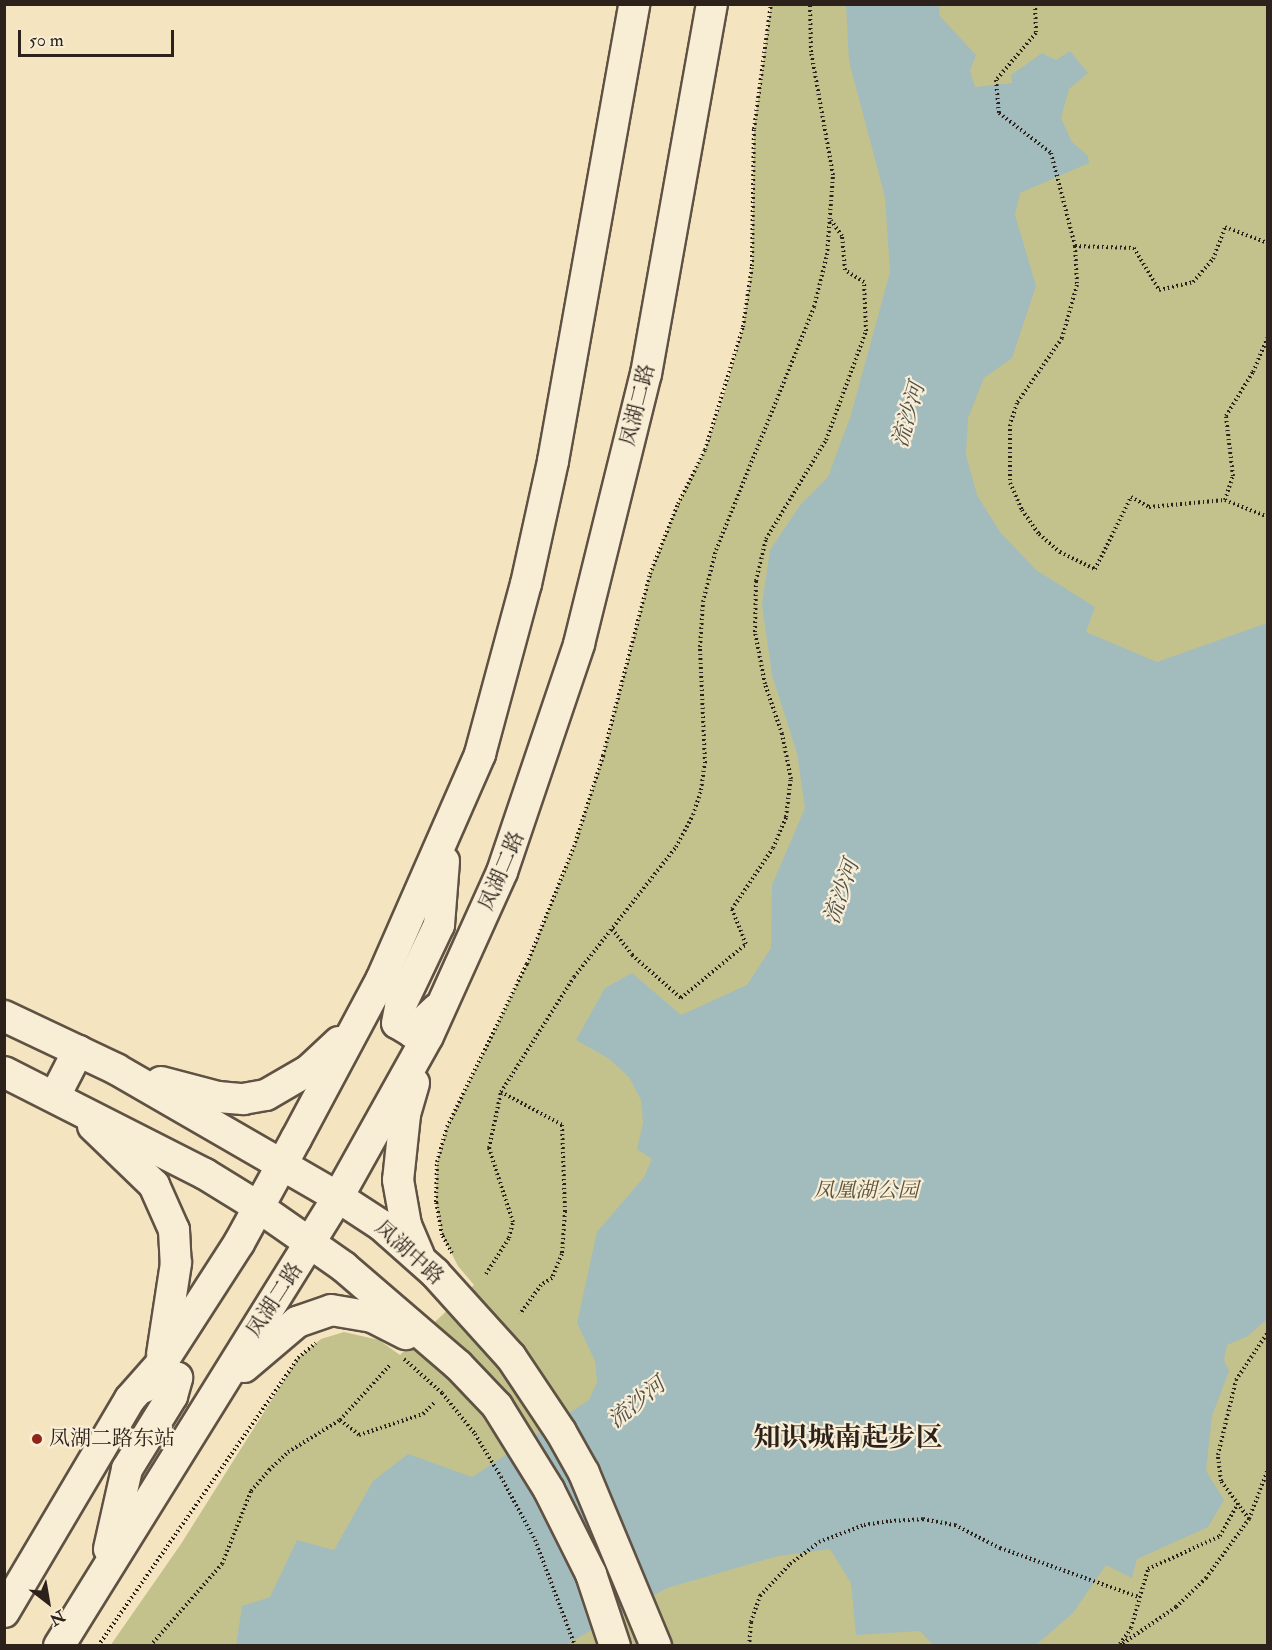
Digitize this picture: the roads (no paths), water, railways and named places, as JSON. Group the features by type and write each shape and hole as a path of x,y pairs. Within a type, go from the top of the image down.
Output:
{"street":[{"path":"4,1612 130,1399 161,1364 239,1243 257,1206 360,1021 446,834 480,753 526,584 594,247 634,4"},
{"name":"凤湖二路","path":"60,1646 104,1570 338,1197 428,1036 522,822 579,644 646,374 712,4"},
{"path":"445,1001 419,1028 412,1032 399,1027 396,1017 399,1007 439,925 446,834"},
{"name":"凤湖中路","path":"4,1016 116,1069 338,1197 381,1225 460,1299 527,1380 584,1473 656,1646"},
{"path":"116,1069 218,1097 243,1099 266,1095 309,1070 360,1021"},
{"path":"428,1036 405,1115 398,1180 414,1246 424,1263 460,1299"},
{"path":"63,1101 78,1051"},
{"path":"4,1072 205,1174 257,1206 311,1242 439,1348 496,1406 567,1525 591,1574 615,1646"},
{"path":"63,1101 154,1185 166,1207 174,1230 176,1263 161,1364"},
{"path":"213,1395 297,1322 331,1310 372,1317 439,1348"},
{"path":"104,1570 127,1469 172,1396 177,1378 173,1373 155,1378 130,1399"}],"water":[{"name":"凤凰湖公园","path":"846,5 940,5 939,15 976,55 970,71 975,87 1012,83 1011,75 1042,53 1056,60 1070,51 1088,73 1069,89 1061,118 1072,142 1088,156 1089,163 1020,193 1015,215 1036,286 1012,358 984,378 968,418 966,455 977,495 1000,532 1036,570 1095,607 1086,632 1157,662 1267,623 1267,1319 1248,1336 1227,1345 1224,1360 1229,1371 1212,1416 1206,1471 1224,1500 1208,1527 1137,1559 1132,1578 1106,1565 1073,1613 1036,1645 933,1645 920,1631 856,1635 851,1583 830,1549 778,1556 667,1588 565,1645 236,1646 242,1606 270,1597 297,1540 334,1550 373,1481 408,1454 472,1477 589,1400 597,1382 595,1361 577,1323 597,1232 644,1177 652,1159 637,1149 643,1123 641,1100 629,1077 608,1058 576,1040 605,988 632,973 681,1015 747,985 771,948 772,885 805,808 797,753 772,675 762,605 770,550 801,504 828,477 851,415 890,272 885,197 849,61"}],"place":[{"name":"凤湖二路东站","path":"37,1439"}],"district":[{"name":"知识城南起步区","path":"848,1438"}],"water label":[{"name":"流沙河","path":"909,415"},
{"name":"流沙河","path":"842,892"},
{"name":"流沙河","path":"637,1403"}]}
